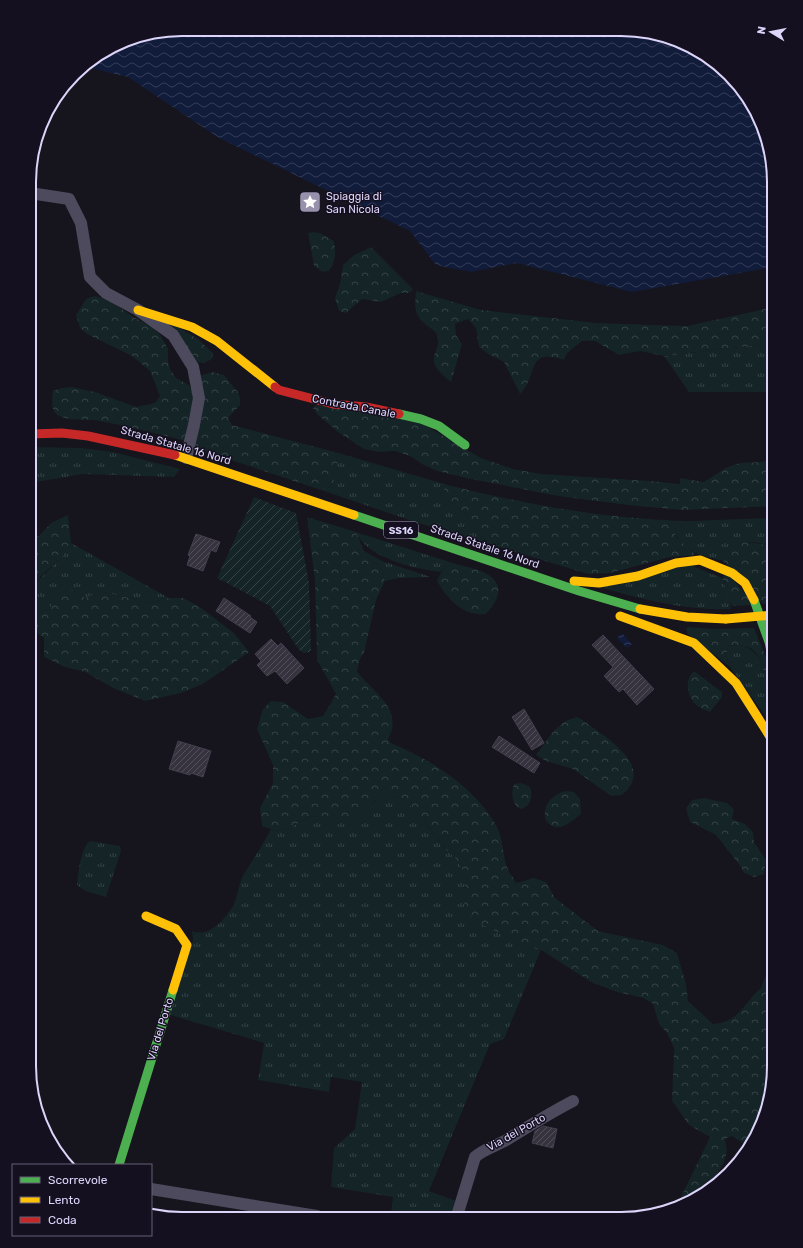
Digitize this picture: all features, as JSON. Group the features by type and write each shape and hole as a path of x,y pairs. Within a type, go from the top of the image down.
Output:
{"main road":[{"name":"Contrada Canale","path":"138,310 192,327 217,341 279,390 334,404 366,407 421,420 439,426 465,445"},
{"name":"Strada Statale 16 Nord","path":"36,434 71,434 120,440 186,458 490,561 647,611 687,617 726,619 767,616"},
{"path":"539,577 599,583 638,576 676,563 700,560 732,573 745,583 755,601 767,636"},
{"path":"490,561 568,598"},
{"path":"612,614 639,622 694,643 736,683 767,732"},
{"name":"Via del Porto","path":"119,1164 156,1041 188,945 184,934 176,928 146,916"}],"street":[{"name":"Contrada Canale","path":"36,194 69,199 81,223 90,277 106,293 138,310 173,335 193,367 199,398 186,458"},
{"name":"Via del Porto","path":"458,1212 475,1157 482,1151 507,1140 527,1126 573,1101"},
{"path":"152,1189 295,1212"}],"green space":[{"path":"308,233 320,233 334,241 335,256 329,271 322,272 314,266"},
{"path":"371,247 413,289 409,293 401,293 381,302 362,299 346,313 339,311 335,298 340,283 343,265 354,255"},
{"path":"416,291 481,310 596,323 687,326 767,309 767,344 664,356 640,351 619,355 595,341 582,341 567,353 564,360 552,357 543,357 538,360 534,365 526,387 520,394 504,362 488,354 479,347 476,328 468,319 455,324 456,335 462,344 451,382 441,373 434,361 434,355 438,345 436,333 422,321 417,314 415,306"},
{"path":"94,296 107,299 135,318 151,326 161,336 168,349 170,369 176,378 189,385 195,396 185,441 105,422 67,419 59,416 54,411 52,405 53,391 62,388 71,387 95,392 136,407 155,403 160,396 150,371 132,356 87,334 80,328 76,315 86,299"},
{"path":"149,310 198,339 213,353 212,359 204,363 193,362"},
{"path":"767,344 767,392 689,392 664,356"},
{"path":"212,372 224,375 238,392 240,405 228,418 232,425 335,452 338,466 335,478 330,487 321,490 195,448 194,436 199,376"},
{"path":"319,403 416,420 481,458 513,469 541,474 680,484 680,478 703,482 725,468 733,465 767,460 767,506 682,510 558,496 471,479 437,471 410,456 395,451 379,452 364,449 338,432 318,415 313,408"},
{"path":"36,447 82,448 113,452 180,469 174,477 83,474 36,482"},
{"path":"335,452 448,485 445,487 447,500 468,515 476,531 486,543 412,521 321,490 330,487 334,479 337,470 337,457"},
{"path":"448,485 508,499 568,510 658,520 689,521 677,528 675,533 677,538 696,555 670,557 610,573 588,574 486,543 476,531 468,515 447,500 443,493 445,487"},
{"path":"254,497 296,513 309,583 311,650 309,652 304,653 299,650 270,606 217,578"},
{"path":"68,515 71,543 62,557 40,577 36,584 36,536 39,536 51,523"},
{"path":"307,517 356,532 367,558 380,567 385,581 376,600 364,653 360,659 357,671 390,710 392,728 388,739 391,743 436,766 464,786 476,798 487,811 499,830 506,865 516,883 534,878 546,882 555,898 598,931 663,945 677,953 686,984 688,1001 713,1024 729,1020 735,1016 767,983 767,1075 762,1104 756,1122 744,1145 732,1136 725,1139 727,1151 724,1162 715,1178 710,1182 680,1200 710,1137 689,1125 672,1101 674,1048 667,1033 659,1024 653,1004 643,998 617,992 591,982 541,950 523,945 483,925 468,914 461,893 468,879 457,860 442,845 419,813 402,799 385,794 378,798 358,818 345,820 311,816 288,829 276,831 262,826 260,808 273,783 273,765 257,729 263,709 271,701 283,702 308,719 323,716 336,694 317,660 315,581"},
{"path":"767,518 767,546 761,543 745,542 731,548 723,561 695,553 679,540 675,533 677,528 689,521"},
{"path":"356,532 462,566 450,565 441,572 393,561 370,549 361,541"},
{"path":"745,542 757,543 767,546 767,603 763,604 723,561 724,557 731,548"},
{"path":"71,543 169,598 151,603 103,592 85,598 72,590 49,610 36,612 36,584 62,556"},
{"path":"364,551 382,561 431,577 399,578 385,581 380,567 367,558"},
{"path":"453,564 476,569 493,578 497,585 498,593 495,602 486,614 470,613 463,610 451,600 441,588 437,581 440,575 445,568"},
{"path":"688,564 722,578 728,594 731,609 679,606 646,600 596,586"},
{"path":"727,573 755,605 732,606 726,595 725,583 722,578"},
{"path":"72,590 85,598 103,592 151,603 169,598 183,598 200,607 234,633 249,652 203,684 181,693 145,701 113,688 85,672 65,667 44,657 44,638 37,633 36,612 49,610 59,591"},
{"path":"688,627 715,629 754,628 767,660 767,680 761,662 757,654 751,648 741,645 728,646 726,656 730,667 688,634 686,629"},
{"path":"741,645 753,651 760,661 767,682 767,718 730,667 726,656 728,646"},
{"path":"694,671 722,692 722,697 710,712 702,709 692,701 690,697 688,683 691,674"},
{"path":"578,717 611,741 630,761 634,772 632,784 622,795 611,796 573,769 546,761 536,755 559,726 564,722"},
{"path":"521,783 529,786 532,793 531,800 527,806 521,809 515,805 512,791 514,784"},
{"path":"565,791 574,792 580,799 581,814 568,824 554,827 545,819 545,809 552,798"},
{"path":"385,794 402,799 419,813 442,845 457,860 469,879 468,914 503,935 522,944 541,950 504,1039 490,1044 429,1191 459,1202 455,1212 391,1212 393,1197 331,1187 334,1148 355,1129 362,1082 331,1077 329,1092 258,1080 264,1043 167,1014 193,940 192,931 204,932 210,930 226,916 233,906 244,874 271,829 276,831 288,829 311,816 325,817 373,804 378,798"},
{"path":"704,798 727,803 734,809 732,819 745,824 753,832 754,842 766,860 764,874 754,877 744,873 716,835 690,822 686,808 692,800"},
{"path":"90,841 120,846 121,851 106,897 85,891 77,885 82,854"},
{"path":"767,972 767,983 761,987"}],"water":[{"path":"173,36 630,36 659,41 685,51 717,72 737,93 756,126 762,144 767,173 767,268 632,292 517,263 471,272 436,265 410,231 219,138 128,77 91,68 126,47 144,41"},
{"path":"622,633 632,644 627,648 617,638"}],"building":[{"path":"196,534 220,542 216,552 211,550 203,571 187,565 190,556 188,555"},
{"path":"224,598 251,616 250,617 257,622 250,633 216,611"},
{"path":"603,635 654,689 637,705 623,689 619,692 604,676 613,667 592,645"},
{"path":"271,639 278,646 281,643 304,668 287,684 275,671 267,676 257,665 261,661 255,654"},
{"path":"524,709 544,743 532,750 512,717"},
{"path":"499,736 540,763 534,773 492,747"},
{"path":"178,741 211,751 203,777 169,769"},
{"path":"543,1126 557,1129 553,1148 532,1143 535,1131"}],"traffic: fast":[{"path":"399,414 421,419 439,426 465,445"},
{"path":"354,515 579,591 640,609"},
{"path":"754,600 767,636"},
{"path":"119,1164 173,990"}],"traffic: slow":[{"path":"138,310 192,327 217,341 275,387"},
{"path":"175,455 354,515"},
{"path":"574,581 599,583 638,576 676,563 700,560 732,573 745,583 754,600"},
{"path":"640,609 687,617 726,619"},
{"path":"620,616 694,643 736,683 767,732"},
{"path":"726,619 767,616"},
{"path":"146,916 176,929 187,945 173,990"}],"traffic: jam":[{"path":"275,387 279,390 333,404 366,407 399,414"},
{"path":"36,434 62,433 88,436 175,455"}],"place":[{"name":"Spiaggia di San Nicola","path":"310,202"}]}
